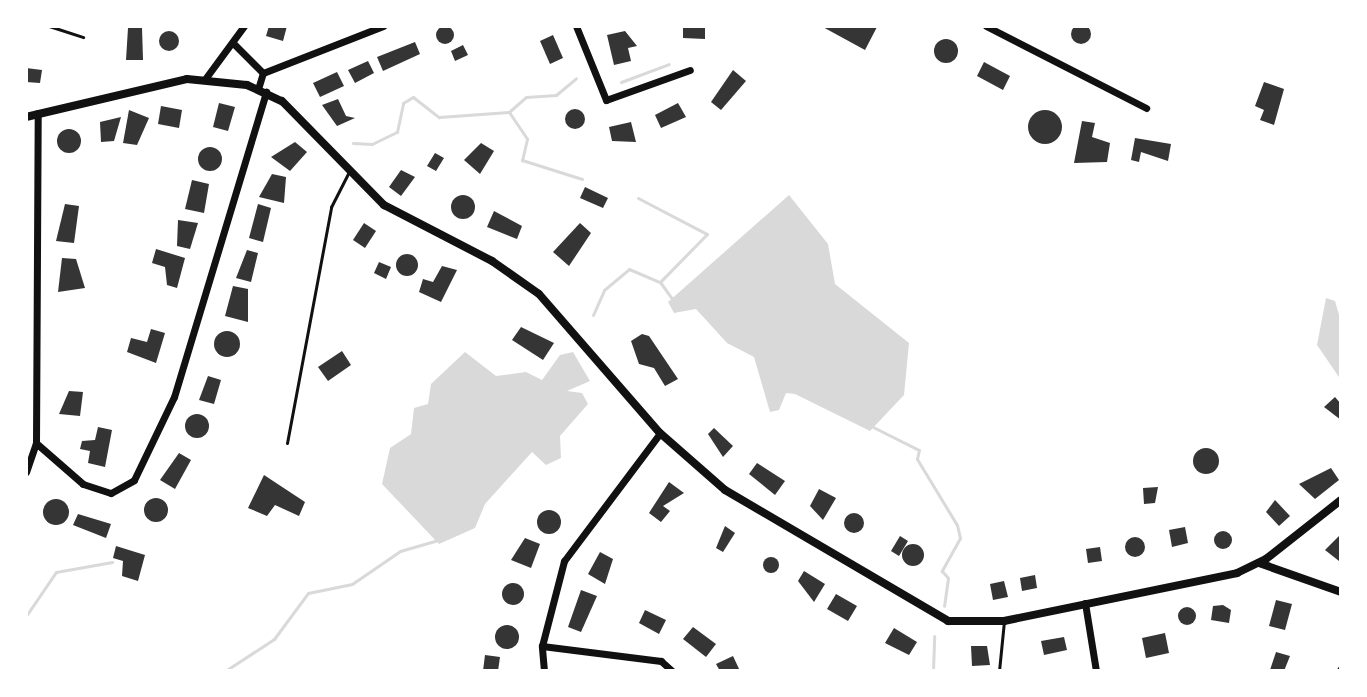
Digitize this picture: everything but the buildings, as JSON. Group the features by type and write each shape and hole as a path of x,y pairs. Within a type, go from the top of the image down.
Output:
{"street":[{"path":"205,79 234,44 244,26"},
{"path":"263,73 383,26"},
{"path":"576,26 606,100 690,70"},
{"path":"986,26 1146,108"},
{"path":"36,443 83,484 111,493 134,480 174,397 262,90 263,73 234,44"},
{"path":"26,117 123,89 205,79 262,90 307,121 349,172 394,212 492,261 539,294 660,433 725,490 913,605 965,624 1004,621 1259,563 1341,500"},
{"path":"26,472 36,443 38,113"},
{"path":"544,671 542,646 564,561 660,433"},
{"path":"1259,563 1341,592"},
{"path":"1085,603 1096,671"},
{"path":"542,646 661,661 672,671"}],"lane":[{"path":"49,26 83,37"},
{"path":"287,443 331,207 349,172"},
{"path":"999,671 1004,621"},
{"path":"1337,671 1341,665"}],"shaded area":[{"path":"789,195 828,244 835,284 909,343 904,395 870,431 795,394 786,393 779,410 770,412 754,357 727,343 696,309 674,313 668,302"},
{"path":"1326,298 1335,301 1341,322 1341,380 1317,345"},
{"path":"465,352 496,376 526,372 542,380 560,355 573,352 590,381 567,391 582,393 588,404 560,436 561,458 546,465 532,452 485,504 475,528 439,544 382,484 390,448 411,434 414,408 428,404 431,384"}],"waterway":[{"path":"621,82 669,64"},
{"path":"510,111 526,97 556,95 576,78"},
{"path":"353,143 372,144 397,132 403,103 413,97 439,117 509,112 527,139 522,160 582,179"},
{"path":"638,198 707,234 660,282 673,300"},
{"path":"593,315 604,290 629,269 660,282"},
{"path":"873,427 919,450 917,459 957,525 960,538 942,571 948,578 944,606"},
{"path":"225,671 274,639 308,593 352,584 400,551 436,541"},
{"path":"26,616 56,572 112,562"},
{"path":"933,671 934,636"}]}
